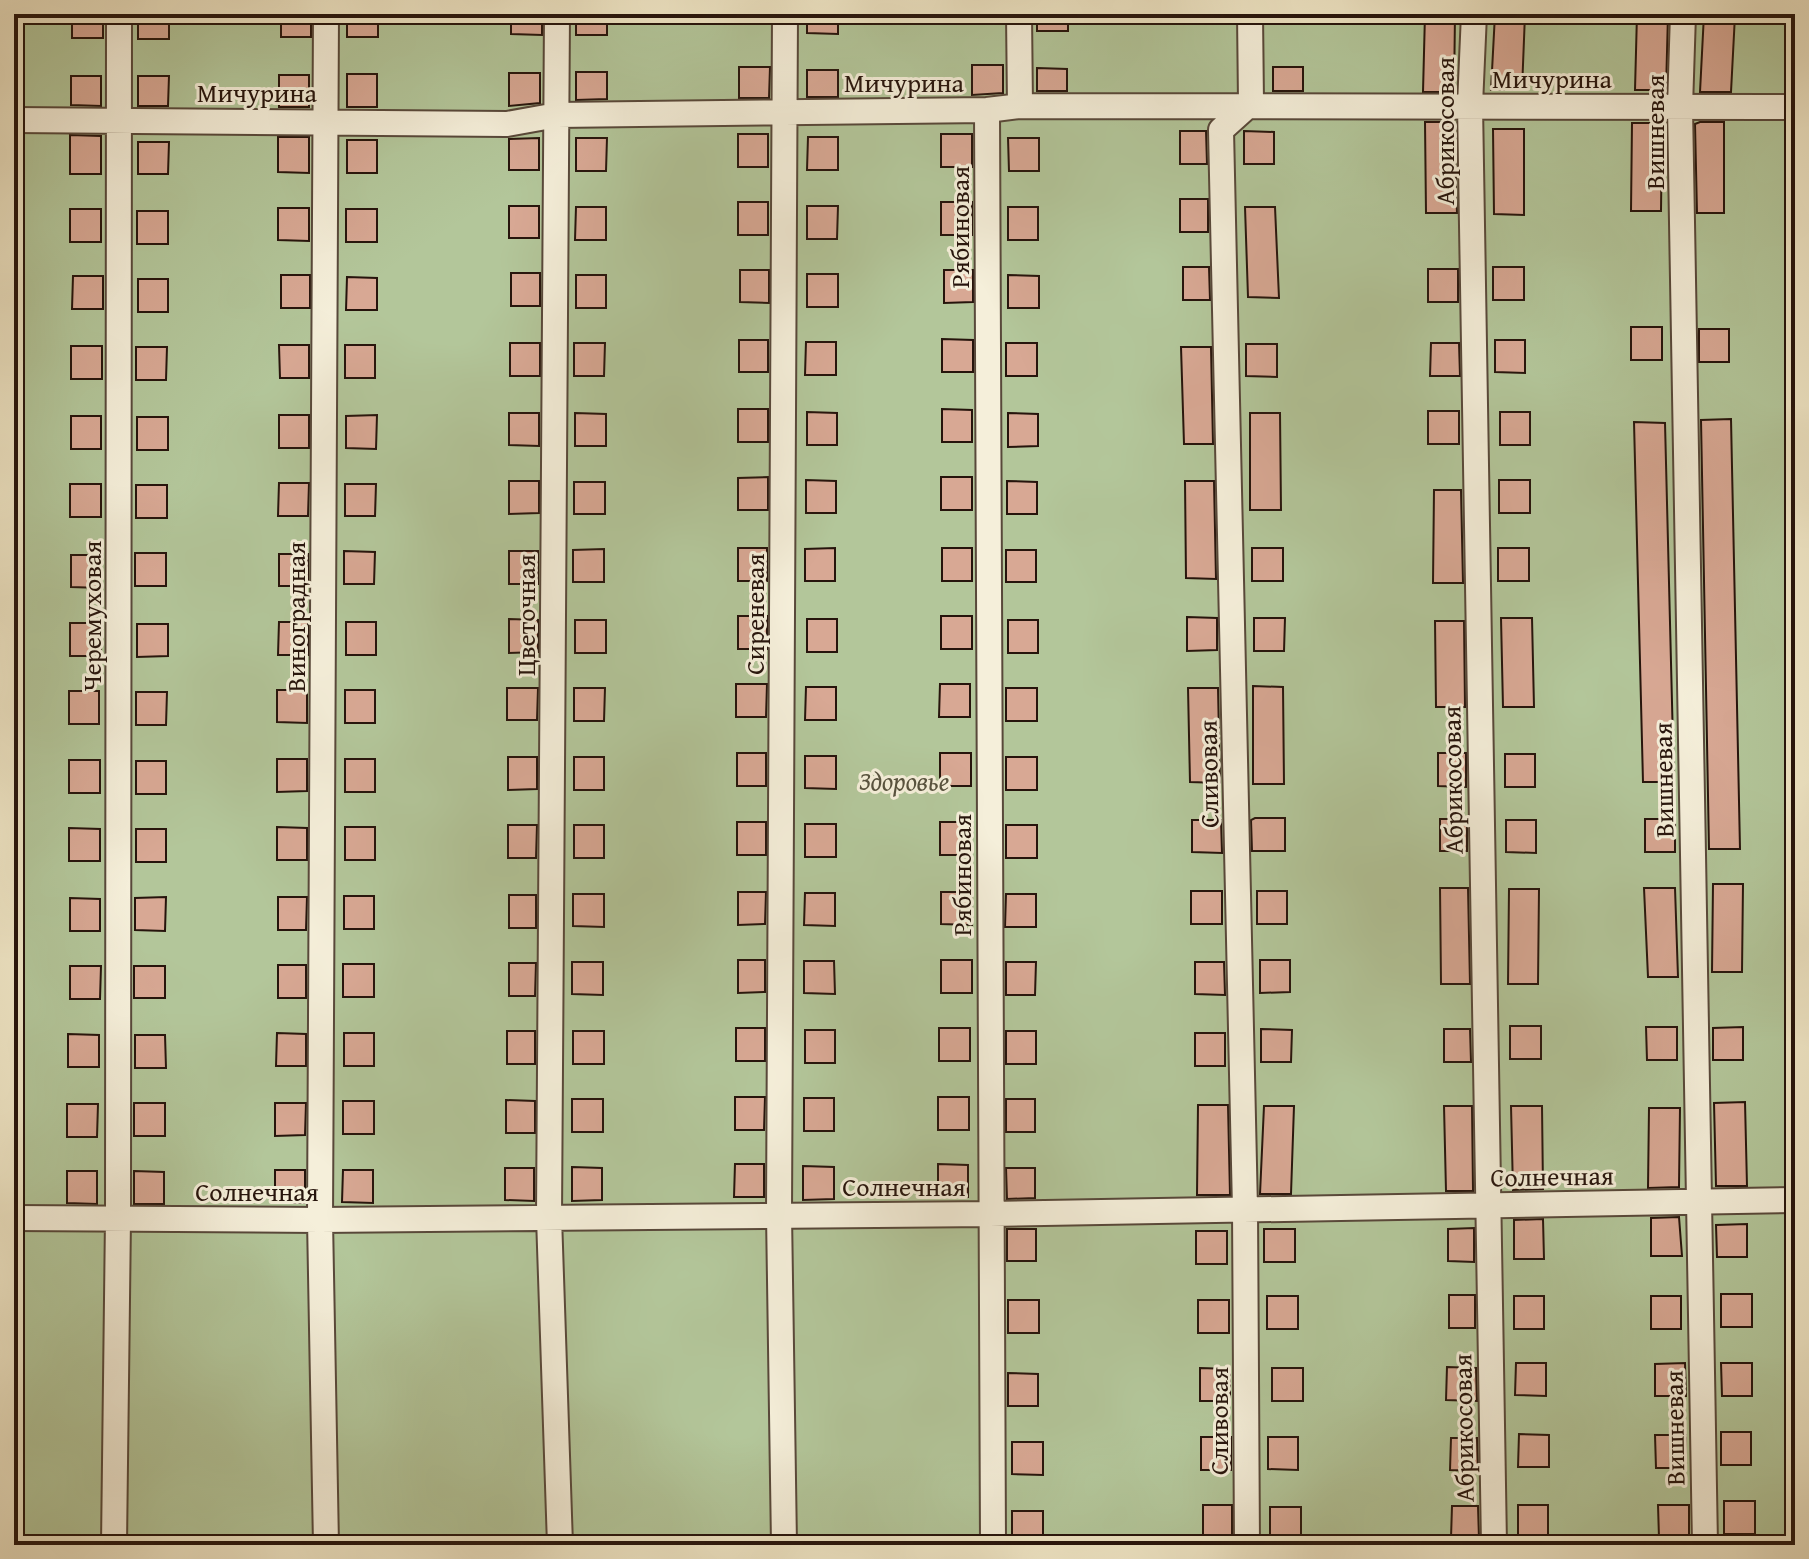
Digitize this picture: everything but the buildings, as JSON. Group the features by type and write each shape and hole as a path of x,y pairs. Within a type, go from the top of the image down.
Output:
{"street":[{"name":"Черемуховая","path":"114,1545 118,1218 119,14"},
{"name":"Виноградная","path":"326,14 320,1220 326,1545"},
{"name":"Цветочная","path":"557,14 549,1217 560,1545"},
{"name":"Сиреневая","path":"784,1545 779,1214 785,14"},
{"path":"1019,14 1020,106"},
{"path":"1250,14 1251,103"},
{"name":"Абрикосовая","path":"1474,14 1470,105 1494,1545"},
{"name":"Вишневая","path":"1683,14 1680,107 1705,1545"},
{"name":"Мичурина","path":"14,120 326,120 507,124 557,115 987,110 1020,106 1251,103 1795,107"},
{"name":"Сливовая","path":"1247,1545 1245,1209 1221,130 1251,103"},
{"name":"Рябиновая","path":"987,110 993,1545"},
{"name":"Солнечная","path":"14,1218 320,1220 990,1214 1795,1200"}],"green space":[{"name":"Здоровье","path":"14,14 1795,14 1795,1545 14,1545"}]}
